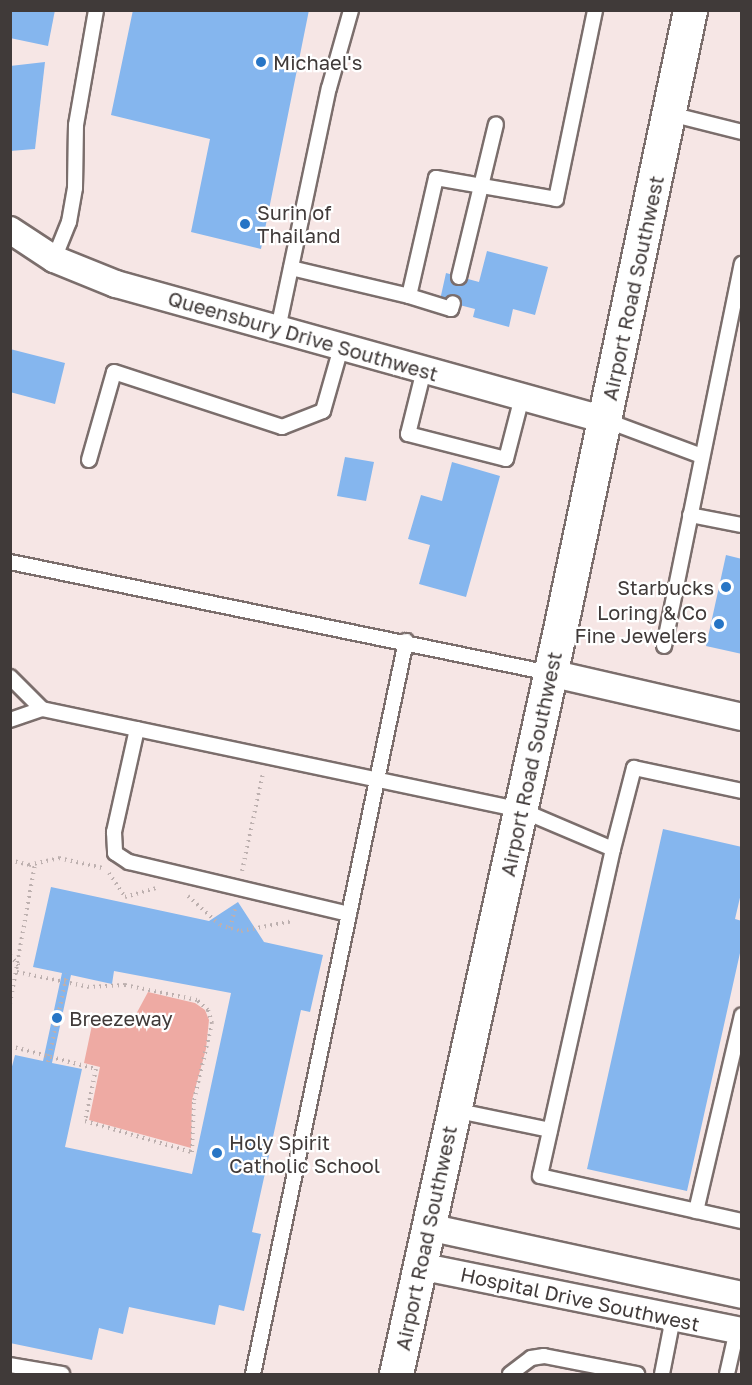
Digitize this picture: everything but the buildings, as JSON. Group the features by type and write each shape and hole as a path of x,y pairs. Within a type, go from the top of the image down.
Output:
{"main road":[{"name":"Airport Road Southwest","path":"396,1374 521,810 670,114 690,10"}],"street":[{"name":"Queensbury Drive Southwest","path":"10,230 54,259 116,284 605,420"},
{"path":"550,673 741,717"},
{"name":"Hospital Drive Southwest","path":"428,1227 741,1296"},
{"name":"Hospital Drive Southwest","path":"420,1266 739,1331"}],"lane":[{"path":"54,259 69,222 75,188 76,125 96,10"},
{"path":"278,329 329,88 351,10"},
{"path":"409,296 436,178 483,184 556,199 595,10"},
{"path":"670,114 741,132"},
{"path":"459,277 496,124"},
{"path":"664,646 741,264"},
{"path":"291,268 409,296 451,309 453,303"},
{"path":"89,460 114,372 282,427 323,411 341,348"},
{"path":"424,370 408,434 506,459 522,397"},
{"path":"605,420 702,456"},
{"path":"690,515 741,525"},
{"path":"10,562 406,641 550,673"},
{"path":"253,1374 406,641"},
{"path":"10,677 42,709"},
{"path":"10,720 42,709 521,810 613,849"},
{"path":"137,729 114,832 115,853 129,862 349,914"},
{"path":"741,791 634,768 613,849 540,1176 741,1221"},
{"path":"696,1211 741,1015"},
{"path":"454,1110 550,1130"},
{"path":"662,1374 673,1318"},
{"path":"727,1374 739,1331"},
{"path":"510,1374 531,1358 544,1356 637,1374"},
{"path":"10,1365 62,1374"}],"path":[{"path":"230,928 263,772"},
{"path":"10,861 35,863 59,858 117,872"},
{"path":"10,1004 19,967 35,863"},
{"path":"106,869 125,897 124,903"},
{"path":"180,886 203,913 230,928 241,931 299,919"},
{"path":"125,897 162,887"},
{"path":"10,955 19,967"},
{"path":"10,1046 49,1055 96,1070 85,1121 192,1152 194,1100 212,1023 208,1010 197,1000 124,985 89,987 17,972"},
{"path":"48,1062 67,974"}],"shaded area":[{"path":"148,992 195,1003 205,1010 209,1020 206,1049 192,1100 191,1148 89,1120 100,1067 84,1063 92,1025 119,1026 134,1018"}],"place":[{"name":"Michael's","path":"261,62"},
{"name":"Surin of Thailand","path":"245,224"},
{"name":"Starbucks","path":"726,587"},
{"name":"Loring & Co Fine Jewelers","path":"719,624"},
{"name":"Breezeway","path":"57,1018"},
{"name":"Holy Spirit Catholic School","path":"217,1153"}]}
